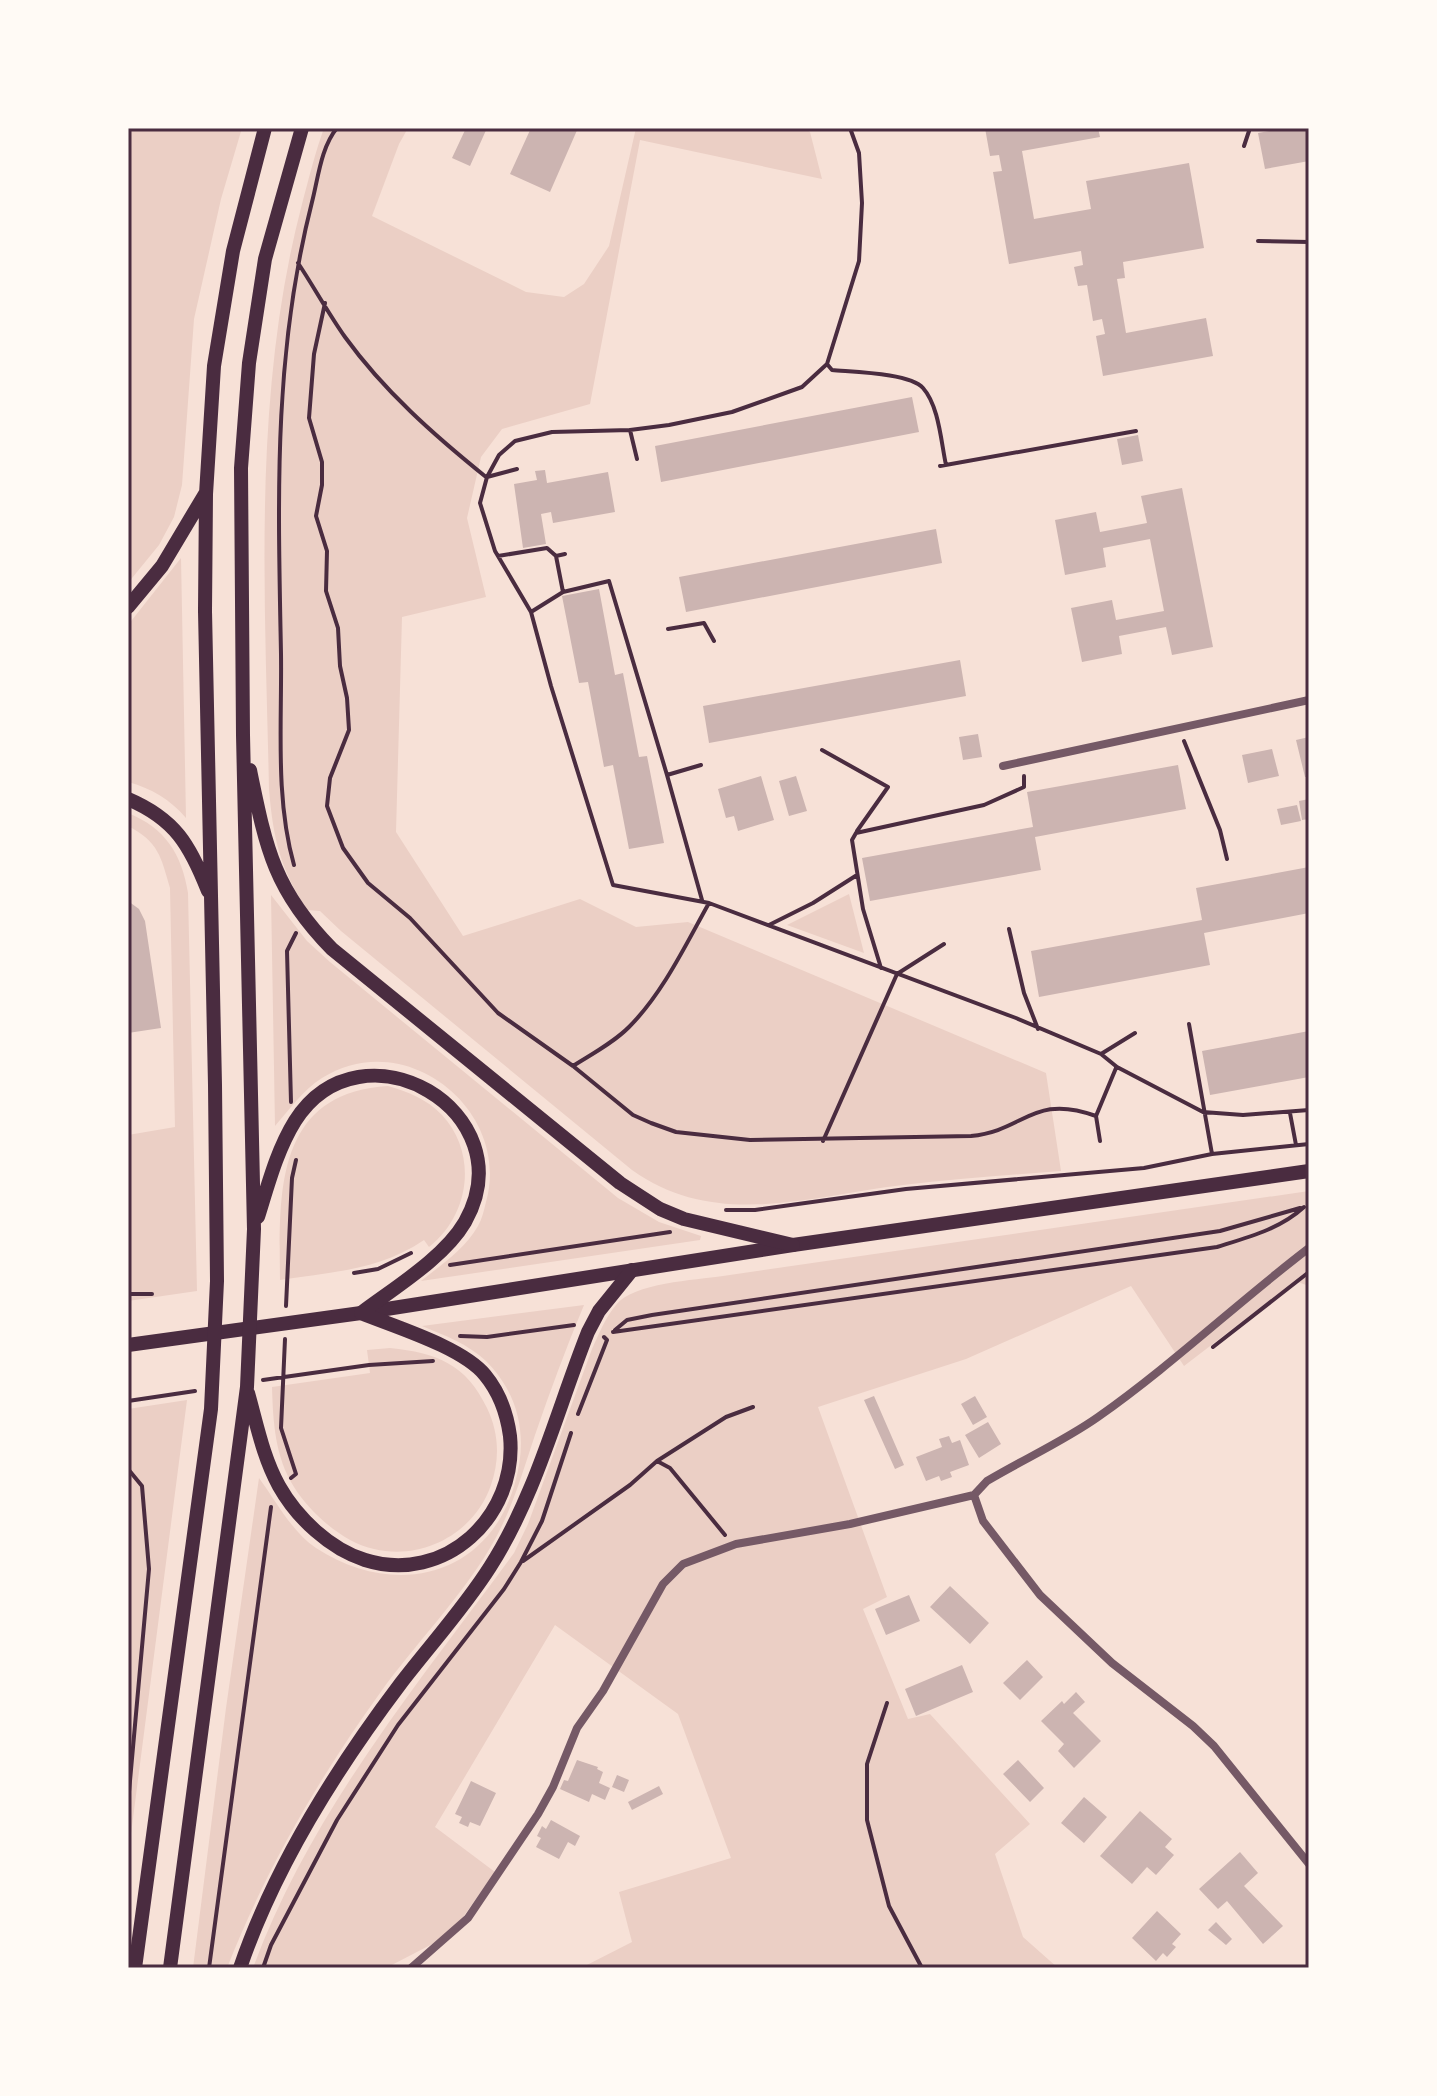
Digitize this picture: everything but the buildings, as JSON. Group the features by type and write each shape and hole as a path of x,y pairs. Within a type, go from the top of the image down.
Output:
{"main road":[{"path":"135,1968 211,1409 217,1265 205,626 206,494 214,366 233,251 265,128"},
{"path":"170,1968 247,1387 254,1229 243,735 241,468 249,363 265,259 302,131"},
{"path":"128,607 162,566 206,494"},
{"path":"243,735 267,849 281,882 306,923 343,958 620,1183 660,1209 684,1219 793,1245"},
{"path":"128,799 160,815 178,832 194,856 211,900"},
{"path":"254,1229 284,1142 310,1103 336,1085 368,1076 393,1076 418,1084 440,1098 459,1116 472,1141 477,1159 472,1206 464,1224 435,1256 361,1313"},
{"path":"128,1345 1309,1171"},
{"path":"240,1968 272,1892 312,1816 349,1757 470,1596 512,1531 588,1332 599,1311 632,1270"},
{"path":"247,1387 264,1452 280,1487 297,1511 343,1551 377,1563 417,1563 435,1559 474,1535 502,1498 509,1474 511,1452 502,1402 484,1374 458,1353 361,1313"}],"street":[{"path":"1003,766 1309,700"},
{"path":"411,1968 468,1918 538,1814 553,1787 577,1728 603,1691 663,1584 683,1564 736,1544 850,1524 974,1495 987,1481 1095,1419 1131,1393 1309,1248"},
{"path":"974,1495 983,1521 1040,1595 1112,1663 1214,1746 1309,1864"}],"path":[{"path":"297,874 283,804 278,458 282,376 297,261 326,149 337,128"},
{"path":"850,128 859,153 862,203 859,261 827,364 802,387 732,412 669,425 630,430 552,432 515,441 499,455 487,477 480,503 498,556 531,612 613,885 709,903 1016,1018 1101,1054 1117,1067 1203,1112 1243,1115 1309,1110"},
{"path":"1244,146 1250,128"},
{"path":"1258,241 1309,242"},
{"path":"297,261 350,343 398,399 433,433 487,477"},
{"path":"325,303 314,354 309,418 322,462 322,485 316,516 327,551 326,591 338,628 349,730 330,778 327,806 343,848 368,883 410,918 498,1013 573,1066 633,1115 676,1132 721,1138 823,1141 987,1135 1047,1109 1065,1108 1096,1116"},
{"path":"827,364 832,370 911,379 923,387 933,407 943,466 1136,431"},
{"path":"630,430 637,459"},
{"path":"487,477 517,469"},
{"path":"498,556 547,548 556,556 563,592"},
{"path":"556,556 565,554"},
{"path":"531,612 563,592 609,581 702,901"},
{"path":"668,629 704,623 714,641"},
{"path":"1178,728 1220,830 1227,859"},
{"path":"822,750 888,787 852,840 863,909 881,968"},
{"path":"856,833 984,805 1024,787 1022,762"},
{"path":"667,775 701,765"},
{"path":"768,925 813,903 857,875"},
{"path":"573,1066 629,1027 666,977 709,903"},
{"path":"1009,929 1024,993 1038,1029"},
{"path":"823,1141 897,974 944,944"},
{"path":"1189,1024 1212,1154"},
{"path":"1101,1054 1135,1033"},
{"path":"1100,1141 1096,1116 1117,1067"},
{"path":"1290,1113 1296,1145"},
{"path":"721,1210 755,1210 906,1189 1144,1168 1212,1154 1309,1144"},
{"path":"1304,1207 1290,1220 1217,1247 613,1332 627,1320 652,1315 1058,1255 1220,1231 1304,1207"},
{"path":"354,1273 378,1269 422,1248 450,1265 673,1231 684,1219"},
{"path":"1058,1255 1060,1269"},
{"path":"128,1294 152,1294"},
{"path":"369,1365 437,1361 453,1335 487,1337 571,1323 607,1340 577,1417"},
{"path":"521,1562 555,1541 657,1461 726,1417 753,1407"},
{"path":"263,1968 271,1945 344,1808 398,1725 504,1589 521,1562 542,1521 572,1432"},
{"path":"657,1461 670,1468 722,1532 736,1544"},
{"path":"128,1469 142,1486 149,1569 128,1803"},
{"path":"887,1703 867,1764 867,1820 889,1906 922,1968"}],"shaded area":[{"path":"128,128 242,128 221,199 194,319 182,485 174,517 159,545 128,583"},
{"path":"324,128 408,128 372,216 526,292 564,297 584,284 609,246 636,128 805,128 810,132 822,179 640,140 590,404 502,429 481,457 467,518 486,597 402,617 396,832 463,936 580,899 636,927 688,922 1046,1073 1061,1171 903,1185 764,1204 730,1204 697,1199 664,1188 632,1170 320,911 307,910 284,866 276,838 269,789 265,495 275,348 286,276 302,204"},
{"path":"181,558 186,818 160,796 128,782 128,625"},
{"path":"128,813 152,826 170,844 181,866 188,893 197,1291 128,1301 128,1135 175,1127 170,888 157,851 153,844 128,826"},
{"path":"849,894 864,953 787,925"},
{"path":"271,895 307,941 330,962 618,1198 659,1222 701,1236 700,1240 421,1281 460,1249 481,1220 490,1168 483,1136 467,1108 445,1086 417,1070 386,1062 354,1064 322,1078 302,1094 275,1126"},
{"path":"388,1086 430,1105 453,1131 465,1165 461,1201 453,1218 443,1234 429,1247 424,1240 373,1264 280,1280 284,1182 291,1153 304,1127 323,1107 351,1093"},
{"path":"1309,1191 1309,1286 1295,1281 1184,1366 1131,1286 966,1359 818,1407 887,1597 863,1609 908,1719 930,1714 1030,1824 995,1854 1023,1937 1058,1968 581,1968 632,1942 619,1892 731,1858 678,1714 555,1625 435,1827 495,1872 463,1917 440,1940 386,1968 253,1968 304,1856 335,1803 404,1701 514,1553 528,1524 592,1349 602,1326 624,1298 650,1287 681,1281"},
{"path":"584,1305 510,1507 490,1548 465,1586 380,1693 335,1758 276,1860 227,1968 193,1968 259,1478 299,1534 316,1548 346,1564 376,1573 406,1575 435,1570 461,1559 483,1540 502,1515 519,1466 521,1434 514,1403 498,1374 464,1345 422,1326"},
{"path":"390,1348 422,1353 459,1371 479,1393 496,1436 494,1475 473,1517 445,1539 411,1551 393,1552 363,1546 340,1534 318,1516 288,1476 274,1426 272,1387 370,1373 367,1350"},
{"path":"187,1400 128,1857 128,1409"}]}
